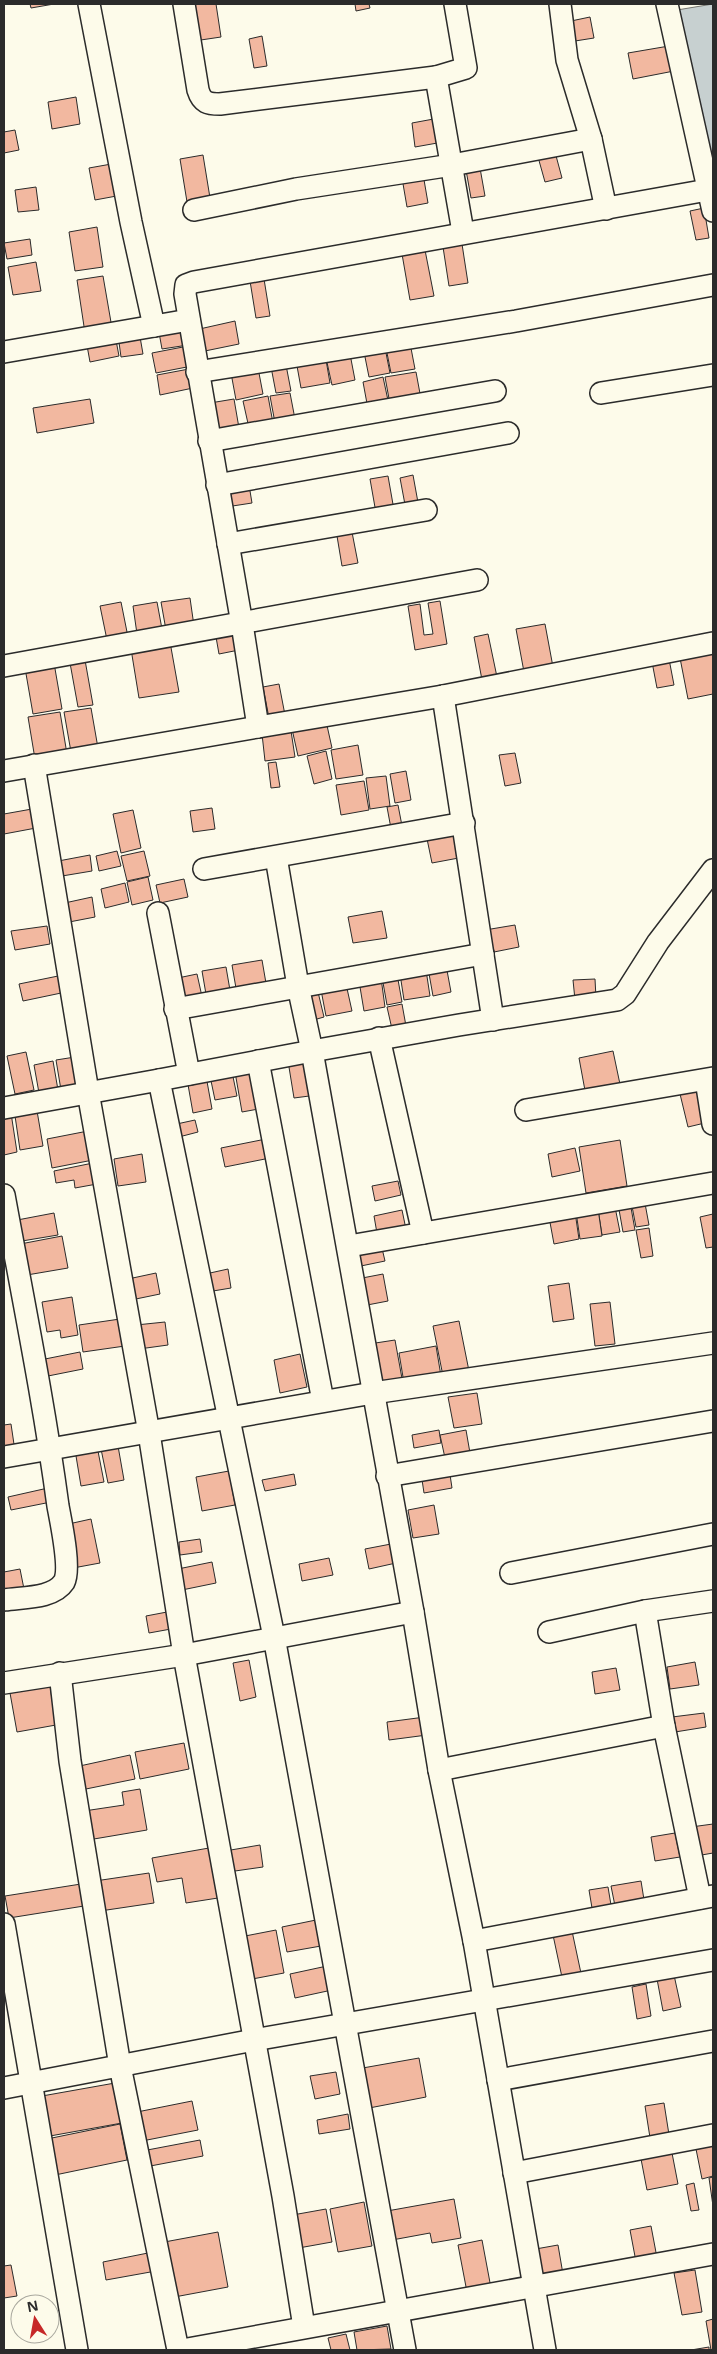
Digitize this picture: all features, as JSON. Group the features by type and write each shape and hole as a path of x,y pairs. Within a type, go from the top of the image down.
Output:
{"street":[{"path":"89,4 154,326"},
{"path":"184,4 198,90 200,98 207,104 230,103 436,77 466,68 455,4"},
{"path":"560,4 567,60 591,139 606,209"},
{"path":"667,4 711,190 713,211"},
{"path":"436,77 463,232"},
{"path":"194,210 296,189 452,165 591,139"},
{"path":"258,727 242,624 184,294 186,285 463,232 711,190"},
{"path":"197,372 516,321 713,285"},
{"path":"4,352 189,320"},
{"path":"601,393 713,375"},
{"path":"210,441 495,390"},
{"path":"217,485 508,433"},
{"path":"228,544 426,510"},
{"path":"4,666 477,580"},
{"path":"4,771 444,696 713,644"},
{"path":"444,696 493,1020"},
{"path":"34,765 88,1092 149,1433 184,1655 283,2196 304,2327"},
{"path":"204,869 464,823"},
{"path":"276,857 298,986 348,1246 439,1770 474,1942 546,2350"},
{"path":"4,1108 380,1038 607,1004 625,994 658,942 713,870"},
{"path":"158,913 189,1074"},
{"path":"175,1009 484,954"},
{"path":"380,1038 423,1233"},
{"path":"258,1061 323,1401"},
{"path":"526,1110 710,1079 713,1124"},
{"path":"159,1080 274,1637 405,2350"},
{"path":"348,1246 713,1184"},
{"path":"4,1195 51,1449 65,1556 65,1579 59,1588 47,1593 4,1600"},
{"path":"4,1458 323,1401 713,1343"},
{"path":"387,1476 713,1421"},
{"path":"511,1573 713,1534"},
{"path":"549,1632 645,1612 713,1605"},
{"path":"4,1682 184,1655 413,1612"},
{"path":"474,1942 707,1897 664,1726 645,1612"},
{"path":"60,1673 70,1761 120,2066 178,2350"},
{"path":"439,1770 664,1726"},
{"path":"4,1924 77,2350"},
{"path":"4,2088 254,2040 713,1960"},
{"path":"498,2080 713,2041"},
{"path":"514,2173 713,2135"},
{"path":"182,2350 713,2254"}],"shaded area":[{"path":"713,4 713,174 677,10"}],"building":[{"path":"30,4 54,4 31,8"},
{"path":"189,4 216,4 221,37 194,41"},
{"path":"355,4 369,4 370,8 356,11"},
{"path":"590,17 594,38 575,41 571,21"},
{"path":"262,36 267,66 254,68 249,39"},
{"path":"669,46 674,71 633,79 628,53"},
{"path":"76,97 80,124 52,129 48,102"},
{"path":"439,118 443,142 415,147 412,123"},
{"path":"15,130 19,150 4,153 4,132"},
{"path":"555,152 562,178 545,182 538,157"},
{"path":"203,155 211,204 188,208 180,159"},
{"path":"117,163 122,195 95,200 89,168"},
{"path":"480,168 485,196 471,198 466,170"},
{"path":"423,174 428,203 407,207 402,178"},
{"path":"36,187 39,210 18,212 15,190"},
{"path":"704,208 709,238 696,240 690,211"},
{"path":"97,227 103,267 75,271 69,232"},
{"path":"30,239 32,255 7,259 4,243"},
{"path":"462,244 468,283 449,286 443,247"},
{"path":"425,250 434,296 410,300 402,254"},
{"path":"36,262 41,291 13,295 8,267"},
{"path":"103,276 112,328 85,333 77,280"},
{"path":"264,279 270,316 256,318 250,281"},
{"path":"235,321 239,344 200,352 195,330"},
{"path":"185,323 188,345 162,349 158,327"},
{"path":"139,331 143,354 121,357 118,335"},
{"path":"115,335 119,356 90,362 86,340"},
{"path":"410,343 415,369 391,373 386,348"},
{"path":"188,346 192,366 156,373 152,353"},
{"path":"385,348 390,373 369,377 364,352"},
{"path":"350,354 355,380 332,385 326,358"},
{"path":"326,360 330,383 301,388 297,366"},
{"path":"286,365 291,391 276,393 271,367"},
{"path":"258,368 263,394 236,400 231,373"},
{"path":"189,369 193,388 160,395 157,375"},
{"path":"416,372 421,399 390,404 385,377"},
{"path":"383,377 389,405 368,409 363,382"},
{"path":"290,393 295,419 275,423 270,396"},
{"path":"268,396 273,423 249,428 243,401"},
{"path":"90,399 94,423 37,433 33,408"},
{"path":"234,399 239,428 215,432 210,403"},
{"path":"413,475 419,508 406,510 400,478"},
{"path":"388,476 394,510 376,513 370,479"},
{"path":"249,485 252,503 226,507 223,490"},
{"path":"351,527 358,563 342,566 336,530"},
{"path":"190,598 194,626 166,630 161,602"},
{"path":"440,601 447,644 415,650 408,606 420,604 424,635 433,634 428,603"},
{"path":"121,602 128,637 107,640 100,606"},
{"path":"157,602 162,629 137,634 133,606"},
{"path":"545,624 553,667 524,672 516,629"},
{"path":"237,634 239,650 219,654 216,637"},
{"path":"488,634 497,677 482,680 474,637"},
{"path":"170,642 179,692 139,698 131,649"},
{"path":"713,652 713,694 688,699 680,658"},
{"path":"669,659 674,685 657,688 652,662"},
{"path":"85,660 93,705 78,707 70,663"},
{"path":"54,663 62,709 33,714 25,668"},
{"path":"279,684 285,715 269,718 263,687"},
{"path":"91,708 98,748 71,752 64,712"},
{"path":"60,712 67,754 35,759 28,717"},
{"path":"326,721 332,748 298,756 292,729"},
{"path":"291,731 295,757 265,761 262,734"},
{"path":"358,745 363,775 336,779 331,750"},
{"path":"326,751 332,779 314,784 307,756"},
{"path":"515,753 521,783 505,786 499,755"},
{"path":"276,762 280,787 271,788 268,763"},
{"path":"406,771 411,800 395,803 390,774"},
{"path":"386,776 390,806 370,809 366,778"},
{"path":"364,781 369,810 341,815 336,785"},
{"path":"398,805 403,831 392,834 387,807"},
{"path":"212,808 215,829 193,832 190,811"},
{"path":"32,809 36,828 4,834 4,814"},
{"path":"133,810 141,848 121,853 113,814"},
{"path":"459,829 464,857 432,863 426,834"},
{"path":"117,851 121,866 99,871 96,856"},
{"path":"144,851 150,876 127,881 121,856"},
{"path":"90,855 92,871 56,877 53,862"},
{"path":"148,877 153,900 132,905 127,882"},
{"path":"184,879 188,897 160,903 156,885"},
{"path":"125,883 129,902 105,908 101,889"},
{"path":"92,897 95,917 64,923 60,904"},
{"path":"382,911 387,938 353,943 348,917"},
{"path":"515,925 519,947 489,953 485,930"},
{"path":"47,926 50,944 15,950 11,931"},
{"path":"262,960 267,989 237,994 232,965"},
{"path":"446,965 451,992 433,996 428,968"},
{"path":"226,967 231,996 207,1000 202,971"},
{"path":"426,970 430,996 404,1000 400,974"},
{"path":"197,974 203,1001 179,1006 173,979"},
{"path":"397,974 402,1002 387,1005 382,977"},
{"path":"63,975 66,992 23,1001 19,984"},
{"path":"381,978 385,1007 364,1011 359,981"},
{"path":"595,979 596,998 575,1000 573,980"},
{"path":"346,984 352,1011 326,1016 321,990"},
{"path":"318,992 324,1017 310,1021 304,996"},
{"path":"402,1004 406,1026 392,1029 387,1007"},
{"path":"613,1051 621,1089 586,1096 579,1058"},
{"path":"26,1052 34,1090 15,1094 7,1056"},
{"path":"75,1057 80,1087 61,1090 56,1060"},
{"path":"311,1057 317,1095 294,1098 288,1061"},
{"path":"53,1061 58,1090 39,1093 34,1065"},
{"path":"257,1068 264,1108 242,1112 235,1072"},
{"path":"232,1072 237,1096 215,1100 210,1076"},
{"path":"206,1076 212,1109 193,1113 187,1079"},
{"path":"701,1089 709,1122 688,1127 680,1094"},
{"path":"36,1105 43,1146 20,1150 14,1109"},
{"path":"11,1113 17,1152 4,1155 4,1114"},
{"path":"195,1120 198,1132 175,1138 172,1125"},
{"path":"88,1131 93,1160 52,1168 47,1139"},
{"path":"266,1139 270,1158 225,1167 221,1148"},
{"path":"620,1140 627,1186 586,1193 579,1147"},
{"path":"575,1148 580,1171 552,1177 548,1154"},
{"path":"142,1154 146,1182 118,1186 114,1159"},
{"path":"93,1163 97,1184 75,1188 74,1180 56,1183 54,1171"},
{"path":"398,1181 401,1195 375,1201 372,1186"},
{"path":"644,1198 649,1225 636,1227 631,1201"},
{"path":"630,1202 635,1230 623,1232 618,1204"},
{"path":"615,1207 620,1232 602,1235 598,1209"},
{"path":"598,1209 602,1236 580,1239 576,1212"},
{"path":"402,1210 407,1234 378,1239 374,1216"},
{"path":"575,1212 579,1239 554,1244 549,1217"},
{"path":"54,1213 58,1235 16,1242 12,1221"},
{"path":"713,1214 713,1247 706,1248 700,1217"},
{"path":"649,1228 653,1256 641,1258 636,1230"},
{"path":"62,1236 68,1268 21,1276 15,1245"},
{"path":"381,1244 385,1261 356,1267 353,1249"},
{"path":"228,1269 231,1288 213,1291 210,1273"},
{"path":"156,1273 160,1294 131,1300 128,1279"},
{"path":"383,1274 388,1301 362,1306 357,1279"},
{"path":"569,1283 574,1319 553,1322 548,1286"},
{"path":"72,1297 78,1335 61,1338 60,1330 47,1332 42,1302"},
{"path":"610,1302 615,1344 595,1346 590,1304"},
{"path":"120,1319 125,1346 83,1352 79,1325"},
{"path":"459,1321 469,1371 443,1376 433,1326"},
{"path":"165,1322 168,1345 139,1349 136,1325"},
{"path":"395,1340 403,1384 377,1389 369,1344"},
{"path":"436,1346 441,1376 404,1383 399,1353"},
{"path":"80,1352 83,1369 38,1378 35,1361"},
{"path":"300,1354 307,1387 280,1393 274,1360"},
{"path":"477,1393 482,1424 454,1428 448,1397"},
{"path":"11,1424 15,1451 4,1454 4,1425"},
{"path":"439,1430 441,1443 414,1448 412,1435"},
{"path":"466,1430 470,1453 445,1458 440,1435"},
{"path":"97,1446 104,1482 81,1486 75,1450"},
{"path":"118,1446 124,1480 108,1483 101,1449"},
{"path":"449,1468 452,1488 424,1493 421,1473"},
{"path":"229,1471 235,1505 202,1511 196,1477"},
{"path":"294,1474 296,1485 265,1491 262,1480"},
{"path":"48,1488 51,1502 11,1510 8,1497"},
{"path":"434,1505 439,1534 413,1538 408,1510"},
{"path":"91,1519 100,1563 73,1568 64,1525"},
{"path":"200,1539 202,1552 180,1555 179,1542"},
{"path":"391,1544 396,1563 369,1569 365,1549"},
{"path":"329,1558 333,1575 302,1581 299,1564"},
{"path":"212,1562 216,1583 177,1591 173,1570"},
{"path":"20,1569 25,1594 4,1598 4,1572"},
{"path":"167,1612 171,1629 149,1633 146,1616"},
{"path":"249,1660 256,1697 240,1701 233,1663"},
{"path":"695,1662 699,1685 670,1689 667,1667"},
{"path":"616,1668 620,1690 595,1694 592,1672"},
{"path":"50,1686 56,1725 17,1732 10,1693"},
{"path":"704,1713 706,1727 675,1732 672,1717"},
{"path":"425,1717 427,1735 389,1740 387,1722"},
{"path":"184,1743 189,1769 140,1779 135,1752"},
{"path":"130,1755 135,1779 81,1790 75,1767"},
{"path":"140,1789 147,1830 88,1840 84,1811 124,1805 122,1792"},
{"path":"713,1824 713,1853 696,1856 691,1827"},
{"path":"675,1833 680,1857 655,1861 651,1837"},
{"path":"260,1845 263,1867 228,1872 225,1851"},
{"path":"209,1848 218,1898 186,1903 182,1878 157,1882 152,1858"},
{"path":"149,1873 154,1903 100,1911 95,1881"},
{"path":"641,1881 645,1906 616,1911 611,1886"},
{"path":"81,1884 84,1906 9,1918 5,1896"},
{"path":"608,1887 612,1911 593,1914 589,1890"},
{"path":"316,1920 321,1946 287,1952 282,1927"},
{"path":"276,1930 284,1973 247,1980 240,1937"},
{"path":"572,1931 582,1978 563,1982 553,1935"},
{"path":"327,1966 332,1990 295,1998 290,1974"},
{"path":"674,1975 681,2007 663,2011 657,1979"},
{"path":"646,1984 651,2016 637,2019 632,1987"},
{"path":"419,2058 426,2097 364,2109 357,2069"},
{"path":"336,2072 340,2094 315,2099 310,2076"},
{"path":"115,2083 122,2123 50,2136 42,2096"},
{"path":"192,2101 198,2130 142,2141 137,2112"},
{"path":"664,2103 670,2141 651,2144 645,2106"},
{"path":"348,2114 350,2129 319,2134 317,2120"},
{"path":"120,2124 127,2160 55,2175 47,2139"},
{"path":"200,2140 203,2156 145,2167 142,2151"},
{"path":"713,2146 713,2176 702,2179 696,2149"},
{"path":"672,2153 678,2184 647,2190 641,2159"},
{"path":"713,2177 713,2206 709,2178"},
{"path":"694,2183 699,2210 691,2211 686,2185"},
{"path":"454,2199 461,2238 432,2243 430,2233 392,2240 387,2211"},
{"path":"364,2202 372,2246 338,2252 330,2209"},
{"path":"326,2209 332,2242 293,2249 287,2216"},
{"path":"651,2226 658,2263 637,2267 630,2230"},
{"path":"218,2232 228,2287 169,2298 159,2243"},
{"path":"482,2240 491,2288 467,2292 458,2245"},
{"path":"558,2245 564,2280 536,2285 530,2250"},
{"path":"153,2252 156,2271 106,2280 103,2262"},
{"path":"11,2265 17,2294 10,2294 10,2297 4,2298 4,2266"},
{"path":"695,2270 702,2312 682,2315 674,2273"},
{"path":"713,2319 713,2350 711,2350 706,2321"},
{"path":"387,2326 391,2349 357,2350 354,2332"},
{"path":"346,2334 350,2350 331,2350 328,2338"},
{"path":"709,2347 709,2350 691,2350"}]}
